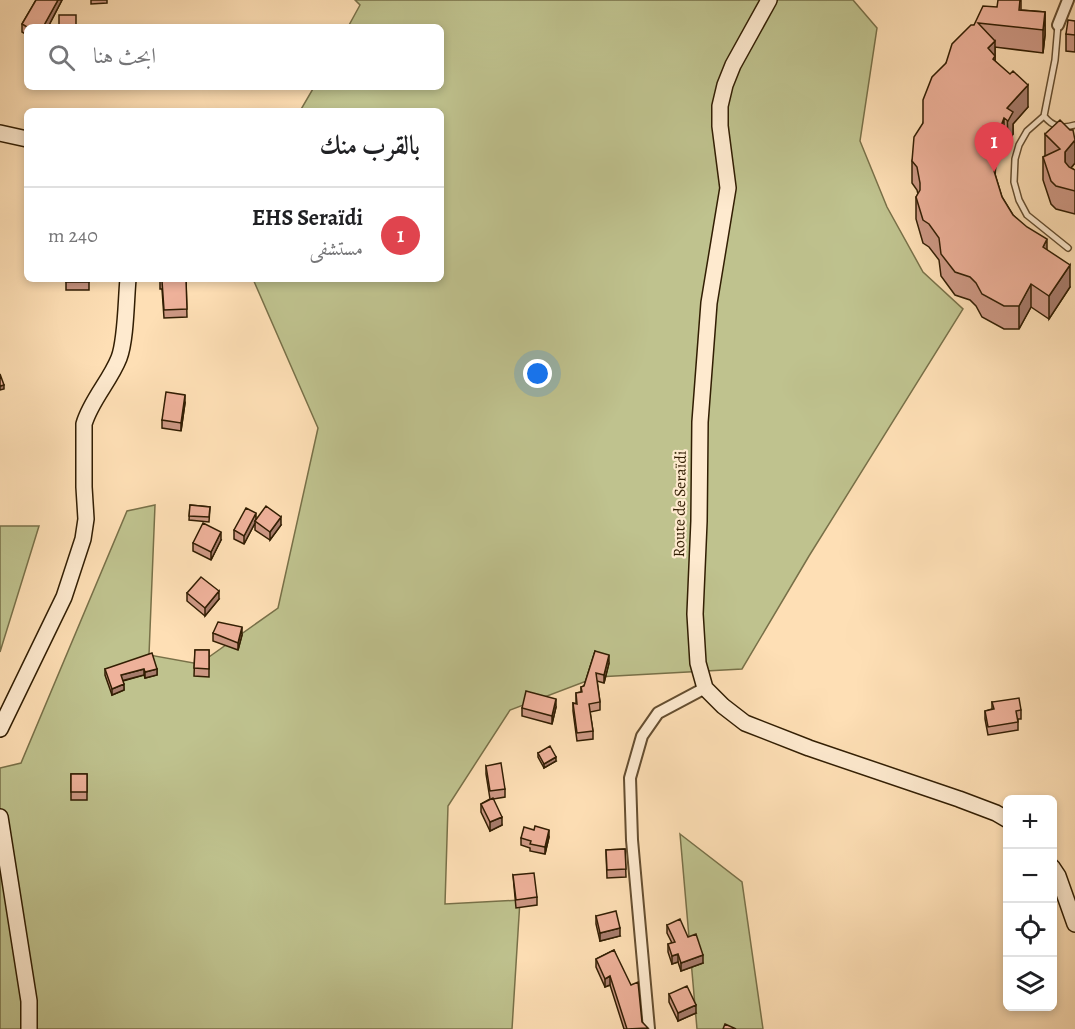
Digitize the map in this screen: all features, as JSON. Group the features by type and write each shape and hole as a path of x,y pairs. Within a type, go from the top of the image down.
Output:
{"main road":[{"name":"Route de Seraïdi","path":"705,688 698,663 695,614 700,422 709,303 728,188 720,126 720,106 733,65 770,0"},
{"path":"0,134 24,138"},
{"path":"0,729 64,597 83,539 86,519 84,424 87,414 114,369 122,350 128,282"},
{"path":"705,688 745,723 808,748 968,802 1003,817"},
{"path":"0,817 29,1001 29,1029"},
{"path":"1057,874 1075,924"}],"street":[{"path":"1058,26 1068,0"},
{"path":"649,1029 632,840 630,778 642,736 658,713 705,688"}],"lane":[{"path":"1058,26 1055,60 1044,116 1027,131 1019,144 1015,159 1014,182 1019,200 1027,215 1068,248"},
{"path":"1044,116 1056,126 1075,125"}],"green space":[{"path":"355,0 853,0 877,28 860,141 887,207 923,272 963,309 809,556 742,669 597,677 510,710 448,806 445,904 520,900 512,1029 0,1029 0,768 21,763 127,511 155,505 149,655 199,664 278,608 318,428 254,282 444,282 444,108 302,108 312,90 444,90 444,24 350,24 360,5"},
{"path":"0,526 39,526 0,652"},
{"path":"680,834 742,882 763,1029 697,1029"}],"building":[{"path":"36,0 58,0 45,24 22,24"},
{"path":"998,0 1020,0 1019,10 1045,12 1043,30 978,23 995,41 988,48 995,56 993,59 1010,74 1013,71 1028,85 1007,108 1013,112 1008,121 1004,118 996,139 994,171 1002,197 1013,215 1047,239 1043,247 1070,265 1049,296 1031,284 1019,306 1004,306 982,294 970,277 955,272 941,254 939,238 929,224 923,220 916,197 920,190 920,183 917,167 912,161 914,137 923,123 923,100 932,77 946,63 952,44 971,25 974,25 983,6 997,7"},
{"path":"59,15 76,15 76,24 59,24"},
{"path":"1068,20 1075,21 1075,35 1066,34"},
{"path":"1060,120 1070,130 1073,130 1075,140 1065,152 1065,162 1075,170 1075,191 1056,186 1051,181 1043,157 1060,149 1045,134"},
{"path":"162,282 186,282 187,309 164,310"},
{"path":"0,374 4,385 0,386"},
{"path":"166,392 185,395 181,423 162,420"},
{"path":"190,505 210,507 209,517 189,516"},
{"path":"266,506 281,517 270,532 255,521"},
{"path":"246,508 256,513 244,536 234,530"},
{"path":"203,523 221,532 211,552 193,543"},
{"path":"201,577 219,591 205,608 187,593"},
{"path":"218,622 242,627 238,643 213,633"},
{"path":"195,650 209,650 209,669 194,668"},
{"path":"595,651 609,655 604,675 596,673 600,702 589,704 593,731 577,733 573,703 577,704 576,693 582,692 581,687 584,686"},
{"path":"152,653 157,669 145,672 144,669 121,675 124,684 112,689 105,669"},
{"path":"526,691 556,699 552,716 522,708"},
{"path":"1019,698 1021,710 1016,711 1018,722 988,727 985,711 994,709 992,702"},
{"path":"550,746 556,757 544,764 538,753"},
{"path":"501,763 505,789 490,791 486,766"},
{"path":"71,774 87,774 87,792 71,792"},
{"path":"493,798 502,817 490,822 481,804"},
{"path":"535,826 549,830 545,847 530,844 531,841 521,838 524,827 534,830"},
{"path":"625,849 626,869 607,870 606,850"},
{"path":"534,873 537,897 516,900 513,875"},
{"path":"616,911 620,928 600,933 596,916"},
{"path":"680,919 688,937 696,934 703,955 681,963 678,954 672,956 668,944 675,942 667,925"},
{"path":"614,950 631,985 638,982 642,1022 648,1028 627,1029 610,976 605,979 596,959"},
{"path":"687,986 696,1005 678,1013 669,994"},
{"path":"725,1024 736,1029 723,1029"}],"place":[{"name":"EHS Seraïdi","path":"994,172"}]}
